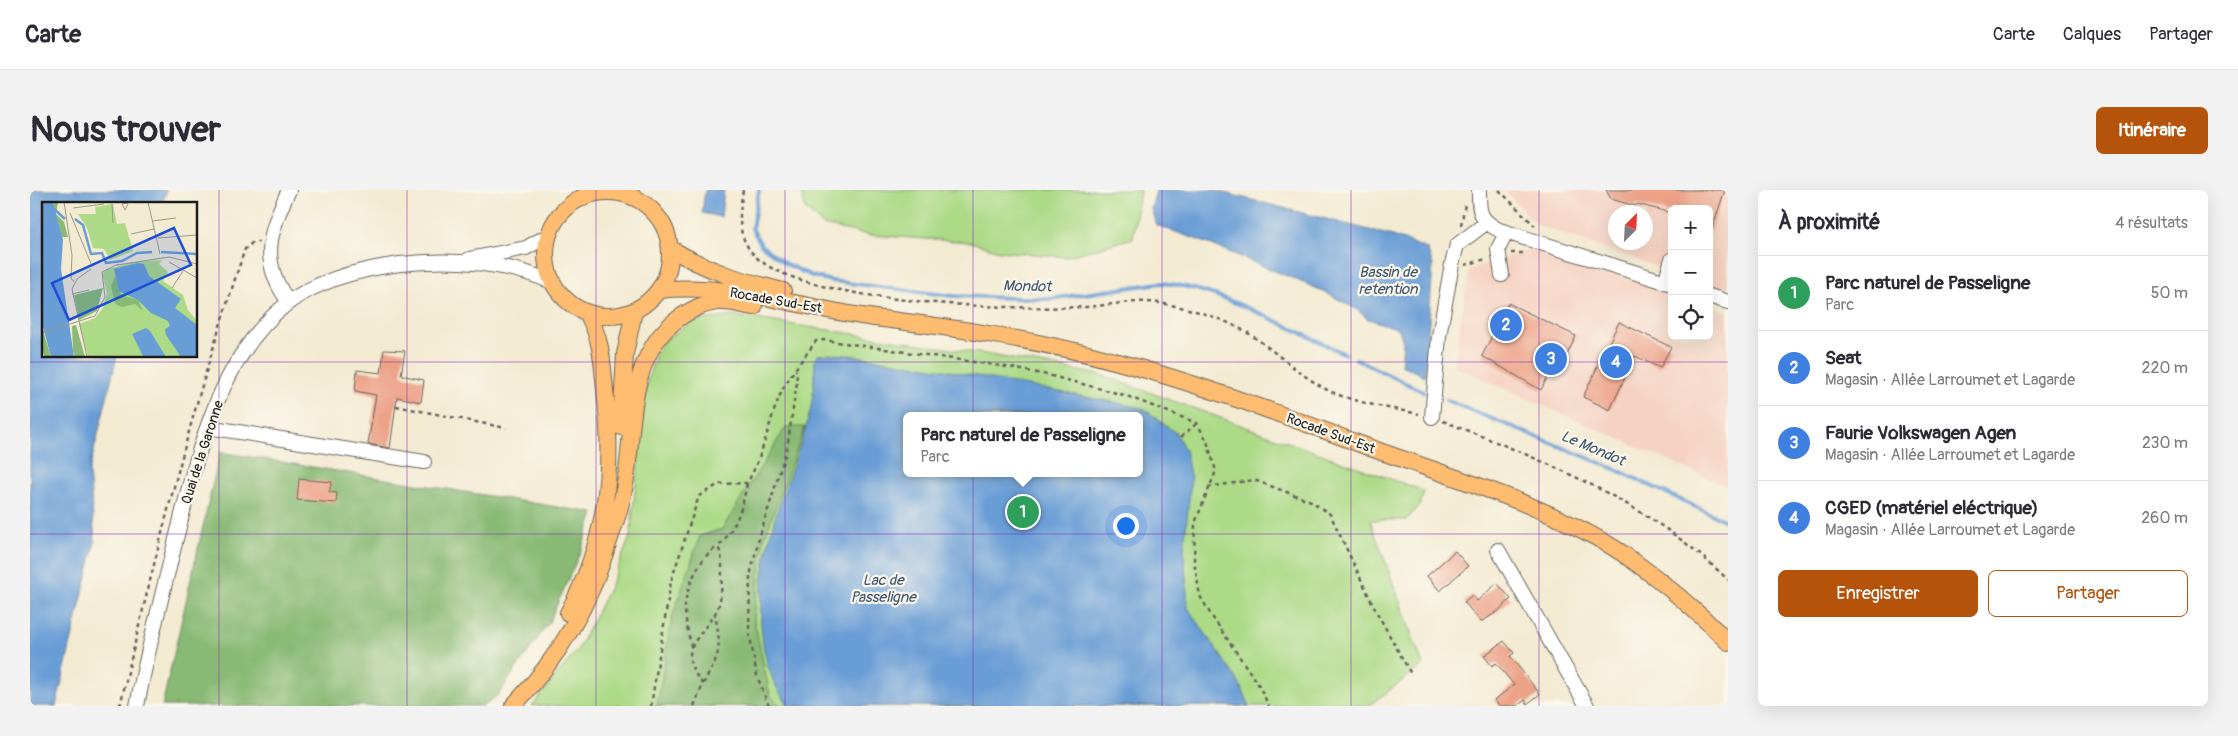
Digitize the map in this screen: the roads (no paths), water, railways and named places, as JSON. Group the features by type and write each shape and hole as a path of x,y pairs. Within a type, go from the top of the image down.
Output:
{"main road":[{"path":"621,192 639,200 654,213 665,229 670,248 668,270 659,290 648,302 634,311 610,316 587,313 573,306 561,295 552,282 547,267 546,250 549,235 555,221 579,195 621,192"},
{"name":"Rocade Sud-Est","path":"670,248 695,263 723,276 892,319 1008,338 1116,361 1235,397 1519,503 1575,527 1632,559 1728,642"},
{"name":"Rocade Sud-Est","path":"659,290 688,287 718,289 874,318 892,319"},
{"path":"513,706 529,689 573,627 592,590 608,545 624,489 632,416 641,367 665,329 701,305 719,302 867,324 892,319"},
{"path":"608,545 618,486 625,354 634,311"},
{"path":"502,706 529,676 553,640 585,578 599,536 608,486 609,428 598,332 587,313"}],"street":[{"path":"289,190 271,232 269,252 269,262 276,282 289,302"},
{"path":"1479,190 1480,211 1486,223 1506,232 1668,283"},
{"path":"1432,414 1439,336 1457,245 1486,223"},
{"path":"1502,275 1498,249 1506,232"},
{"name":"Quai de la Garonne","path":"137,706 182,514 208,427 230,373 260,329 289,302 336,278 368,268 418,262 457,261 526,248 549,235"},
{"name":"Quai de la Garonne","path":"457,261 524,271 552,282"},
{"path":"1713,297 1728,302"},
{"path":"208,427 424,462"},
{"path":"1498,550 1587,706"}],"water":[{"path":"30,190 167,190 163,202 42,202 42,358 117,358 89,471 95,542 56,706 30,706"},
{"path":"705,190 724,190 721,217 702,213"},
{"name":"Bassin de retention","path":"1156,190 1213,190 1393,236 1427,249 1433,265 1425,376 1401,365 1403,343 1399,329 1368,319 1356,309 1323,291 1212,245 1156,225 1151,209"},
{"name":"Lac de Passeligne","path":"818,355 849,355 939,369 1123,404 1145,409 1176,433 1185,450 1191,479 1184,549 1188,608 1238,681 1250,706 790,706 777,689 763,646 761,599 766,553 771,532 810,412 815,360"}],"waterway":[{"name":"Mondot","path":"759,190 752,228 761,245 786,264 812,276 832,281 953,296 1050,299 1160,283 1182,286 1229,300 1345,354"},
{"path":"1356,359 1424,392"},
{"name":"Le Mondot","path":"1446,400 1615,469 1728,522"}],"place":[{"name":"Seat","path":"1506,325"},
{"name":"Faurie Volkswagen Agen","path":"1551,359"},
{"name":"CGED (matériel eléctrique)","path":"1616,362"},
{"name":"Parc naturel de Passeligne","path":"1023,512"}]}
